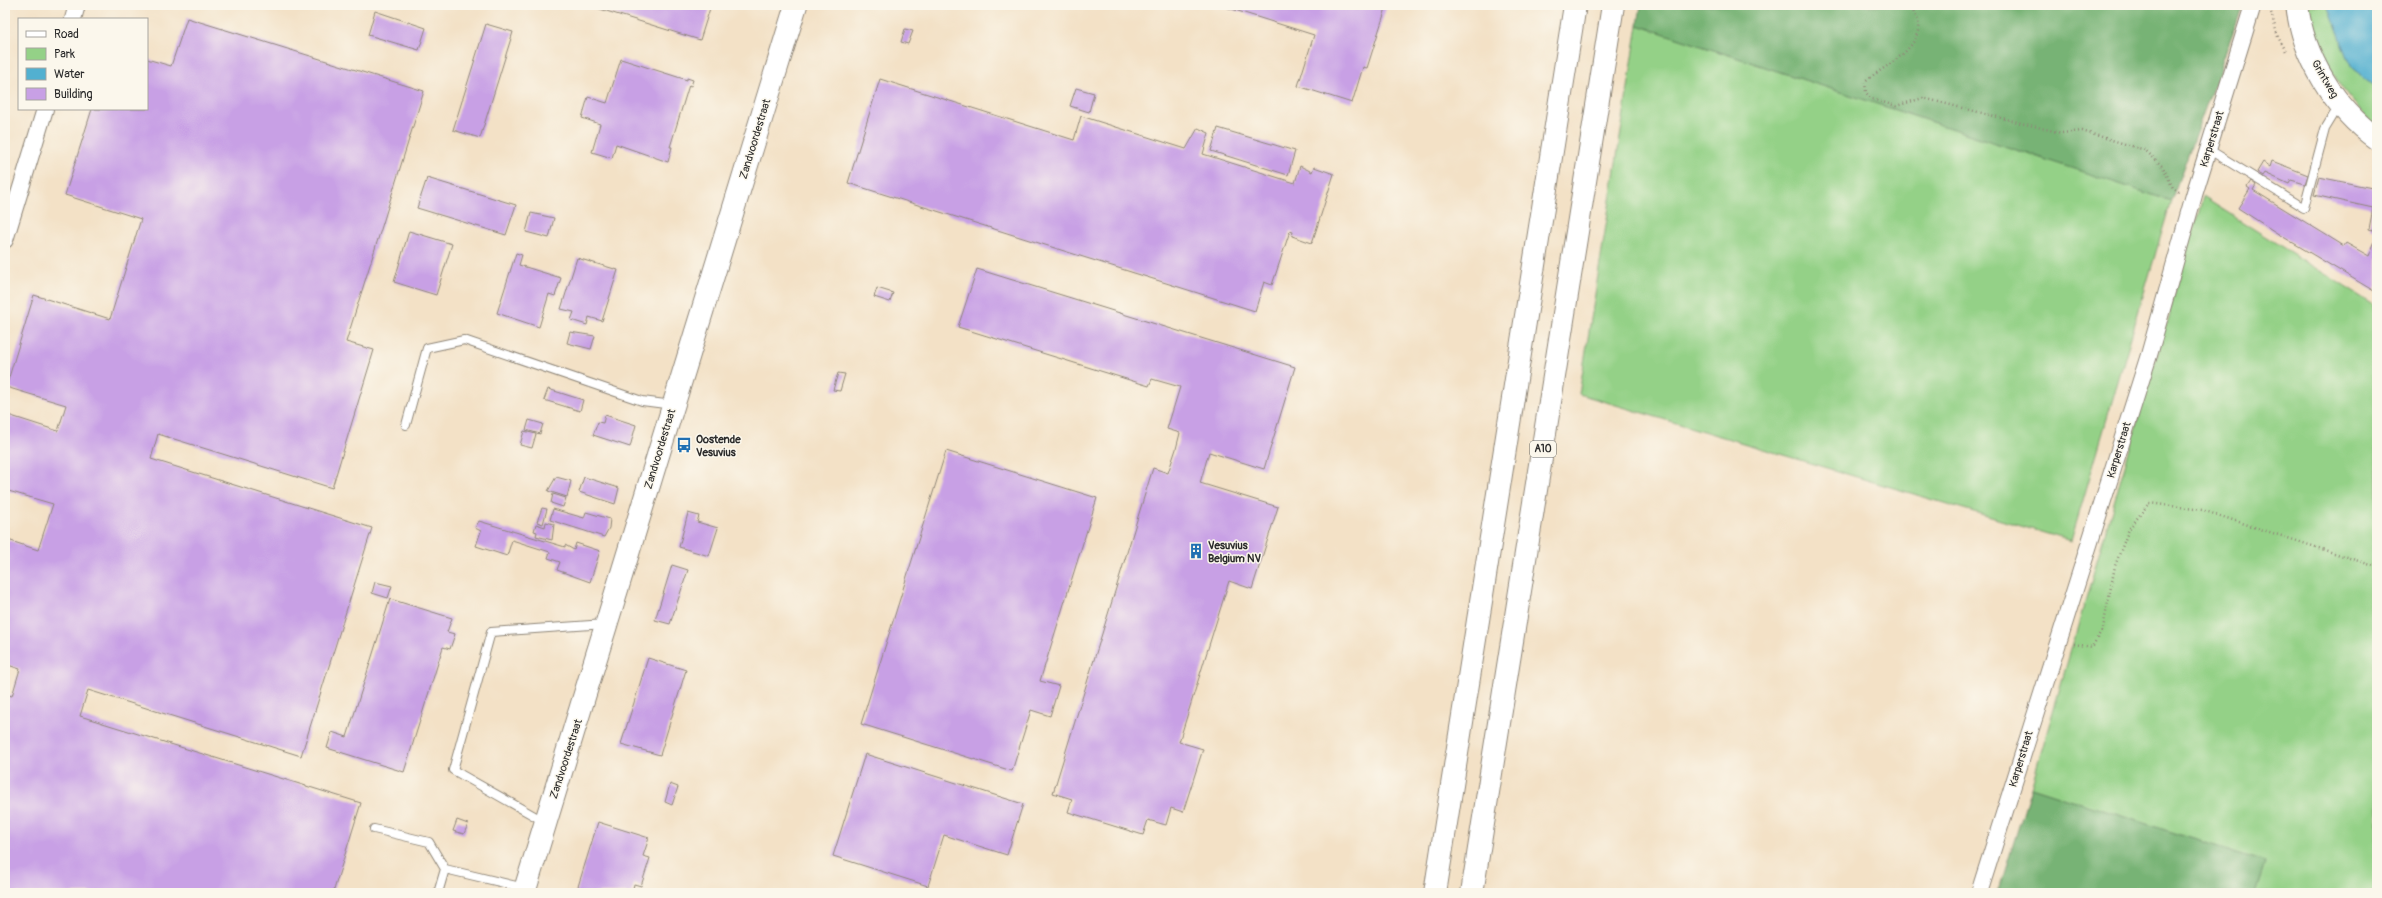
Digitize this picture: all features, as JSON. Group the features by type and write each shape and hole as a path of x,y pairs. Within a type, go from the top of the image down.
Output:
{"main road":[{"name":"Zandvoordestraat","path":"525,890 796,5"},
{"path":"1435,893 1575,5"},
{"name":"A10","path":"1472,893 1613,5"},
{"name":"Grintweg","path":"2297,5 2301,26 2316,66 2340,104 2377,139"}],"street":[{"path":"73,18 77,5"},
{"name":"Karperstraat","path":"1979,893 2149,355 2194,195 2253,5"},
{"path":"5,240 45,110"}],"lane":[{"path":"2208,149 2304,208 2325,129 2340,104"},
{"path":"406,425 427,348 464,340 642,401 674,405"},
{"path":"546,823 453,770 492,632 606,624"},
{"path":"374,829 429,842 445,869 525,890"},
{"path":"438,893 445,869"}],"path":[{"path":"1909,5 1918,21 1917,36 1910,48 1865,81 1866,93 1872,99 1896,106 1923,98 2061,132 2082,131 2145,150 2163,168 2173,188 2184,195 2194,195"},
{"path":"2058,641 2092,647 2103,628 2114,566 2129,529 2149,503 2202,510 2377,566"}],"green space":[{"path":"1641,5 2243,5 2171,201 1638,25"},
{"path":"2307,5 2328,5 2352,68 2377,88 2377,127 2350,99 2332,72 2318,42"},
{"path":"1638,25 2171,201 2071,541 1579,394"},
{"path":"2203,197 2377,307 2377,893 2255,893 2265,862 2031,787"},
{"path":"2031,787 2265,862 2255,893 1998,893"}],"water":[{"path":"2328,5 2377,5 2377,88 2352,68"}],"building":[{"path":"587,5 711,5 700,40"},
{"path":"1219,5 1387,5 1367,68 1363,67 1352,103 1298,86 1314,35"},
{"path":"375,11 426,28 419,50 368,35"},
{"path":"187,18 424,91 346,342 374,350 332,488 158,434 151,459 372,528 301,756 88,690 80,716 361,803 333,893 5,893 5,875 9,862 5,860 5,694 12,696 20,669 5,664 5,539 38,550 53,504 5,490 5,414 58,431 66,405 6,387 34,295 110,319 141,219 65,195 92,110 148,110 148,59 171,66"},
{"path":"486,24 513,32 480,138 453,130"},
{"path":"905,29 913,31 908,44 901,42"},
{"path":"621,59 687,80 687,78 693,80 691,86 689,85 670,147 672,147 668,162 616,144 612,158 592,152 600,124 582,118 588,97 607,103"},
{"path":"880,79 1074,140 1081,116 1186,149 1198,128 1209,133 1203,154 1295,183 1300,166 1312,172 1314,167 1334,174 1312,243 1292,236 1293,232 1290,231 1272,285 1264,282 1255,311 848,183"},
{"path":"1076,88 1094,93 1089,112 1070,106"},
{"path":"1218,128 1295,151 1288,175 1211,151"},
{"path":"2272,161 2308,175 2305,184 2291,180 2289,184 2265,173 2263,176 2257,172 2263,162 2270,167"},
{"path":"2319,177 2377,189 2377,231 2369,229 2373,208 2314,195"},
{"path":"427,178 516,205 506,235 417,208"},
{"path":"2251,181 2256,185 2253,190 2344,246 2346,243 2369,256 2377,236 2377,286 2374,291 2238,208 2250,189 2247,187"},
{"path":"531,213 554,218 549,238 526,232"},
{"path":"409,231 452,244 436,295 394,282"},
{"path":"516,253 522,255 519,265 561,278 555,296 549,294 539,327 497,313"},
{"path":"577,258 618,270 602,321 589,317 587,325 571,320 574,312 561,309"},
{"name":"Vesuvius Belgium NV","path":"977,269 1295,367 1264,469 1209,452 1200,483 1278,507 1252,589 1229,581 1179,742 1203,749 1183,812 1171,808 1166,825 1148,820 1143,835 1068,812 1072,799 1053,793 1153,468 1168,473 1176,449 1180,433 1167,429 1180,387 1152,379 1149,386 958,327"},
{"path":"877,288 893,293 890,302 874,297"},
{"path":"570,332 595,336 591,349 567,343"},
{"path":"838,373 845,374 840,391 833,390"},
{"path":"548,389 583,400 580,411 544,400"},
{"path":"605,415 636,425 630,447 593,435 598,422 603,423"},
{"path":"529,420 543,424 540,434 526,430"},
{"path":"524,431 536,434 532,448 520,445"},
{"path":"946,451 1097,498 1040,681 1059,686 1050,716 1031,710 1012,771 861,724"},
{"path":"556,477 571,481 567,497 548,491"},
{"path":"584,477 619,488 615,504 579,492"},
{"path":"553,494 566,498 563,507 551,503"},
{"path":"542,508 547,509 543,524 537,522"},
{"path":"553,509 584,518 586,512 610,519 609,528 604,537 550,520"},
{"path":"688,513 699,516 697,522 718,528 709,556 679,547"},
{"path":"479,521 565,547 565,545 574,550 576,543 600,551 590,582 557,570 560,562 548,558 550,552 512,540 507,556 476,546 481,531 475,528"},
{"path":"546,522 554,524 552,540 536,536 537,532 534,531 536,524 545,527"},
{"path":"672,565 688,570 670,624 655,620"},
{"path":"375,582 392,586 388,598 372,593"},
{"path":"390,599 452,618 447,632 455,634 450,649 443,647 404,772 327,748 332,732 347,737"},
{"path":"648,658 686,670 660,755 621,744"},
{"path":"865,754 1023,804 1007,855 944,835 928,886 833,856"},
{"path":"670,784 678,787 672,805 665,802"},
{"path":"457,820 468,824 464,834 453,831"},
{"path":"598,822 649,838 643,856 650,858 641,886 634,884 632,893 576,893"}],"place":[{"name":"Oostende Vesuvius","path":"684,445"},
{"name":"Vesuvius Belgium NV","path":"1196,551"}]}
